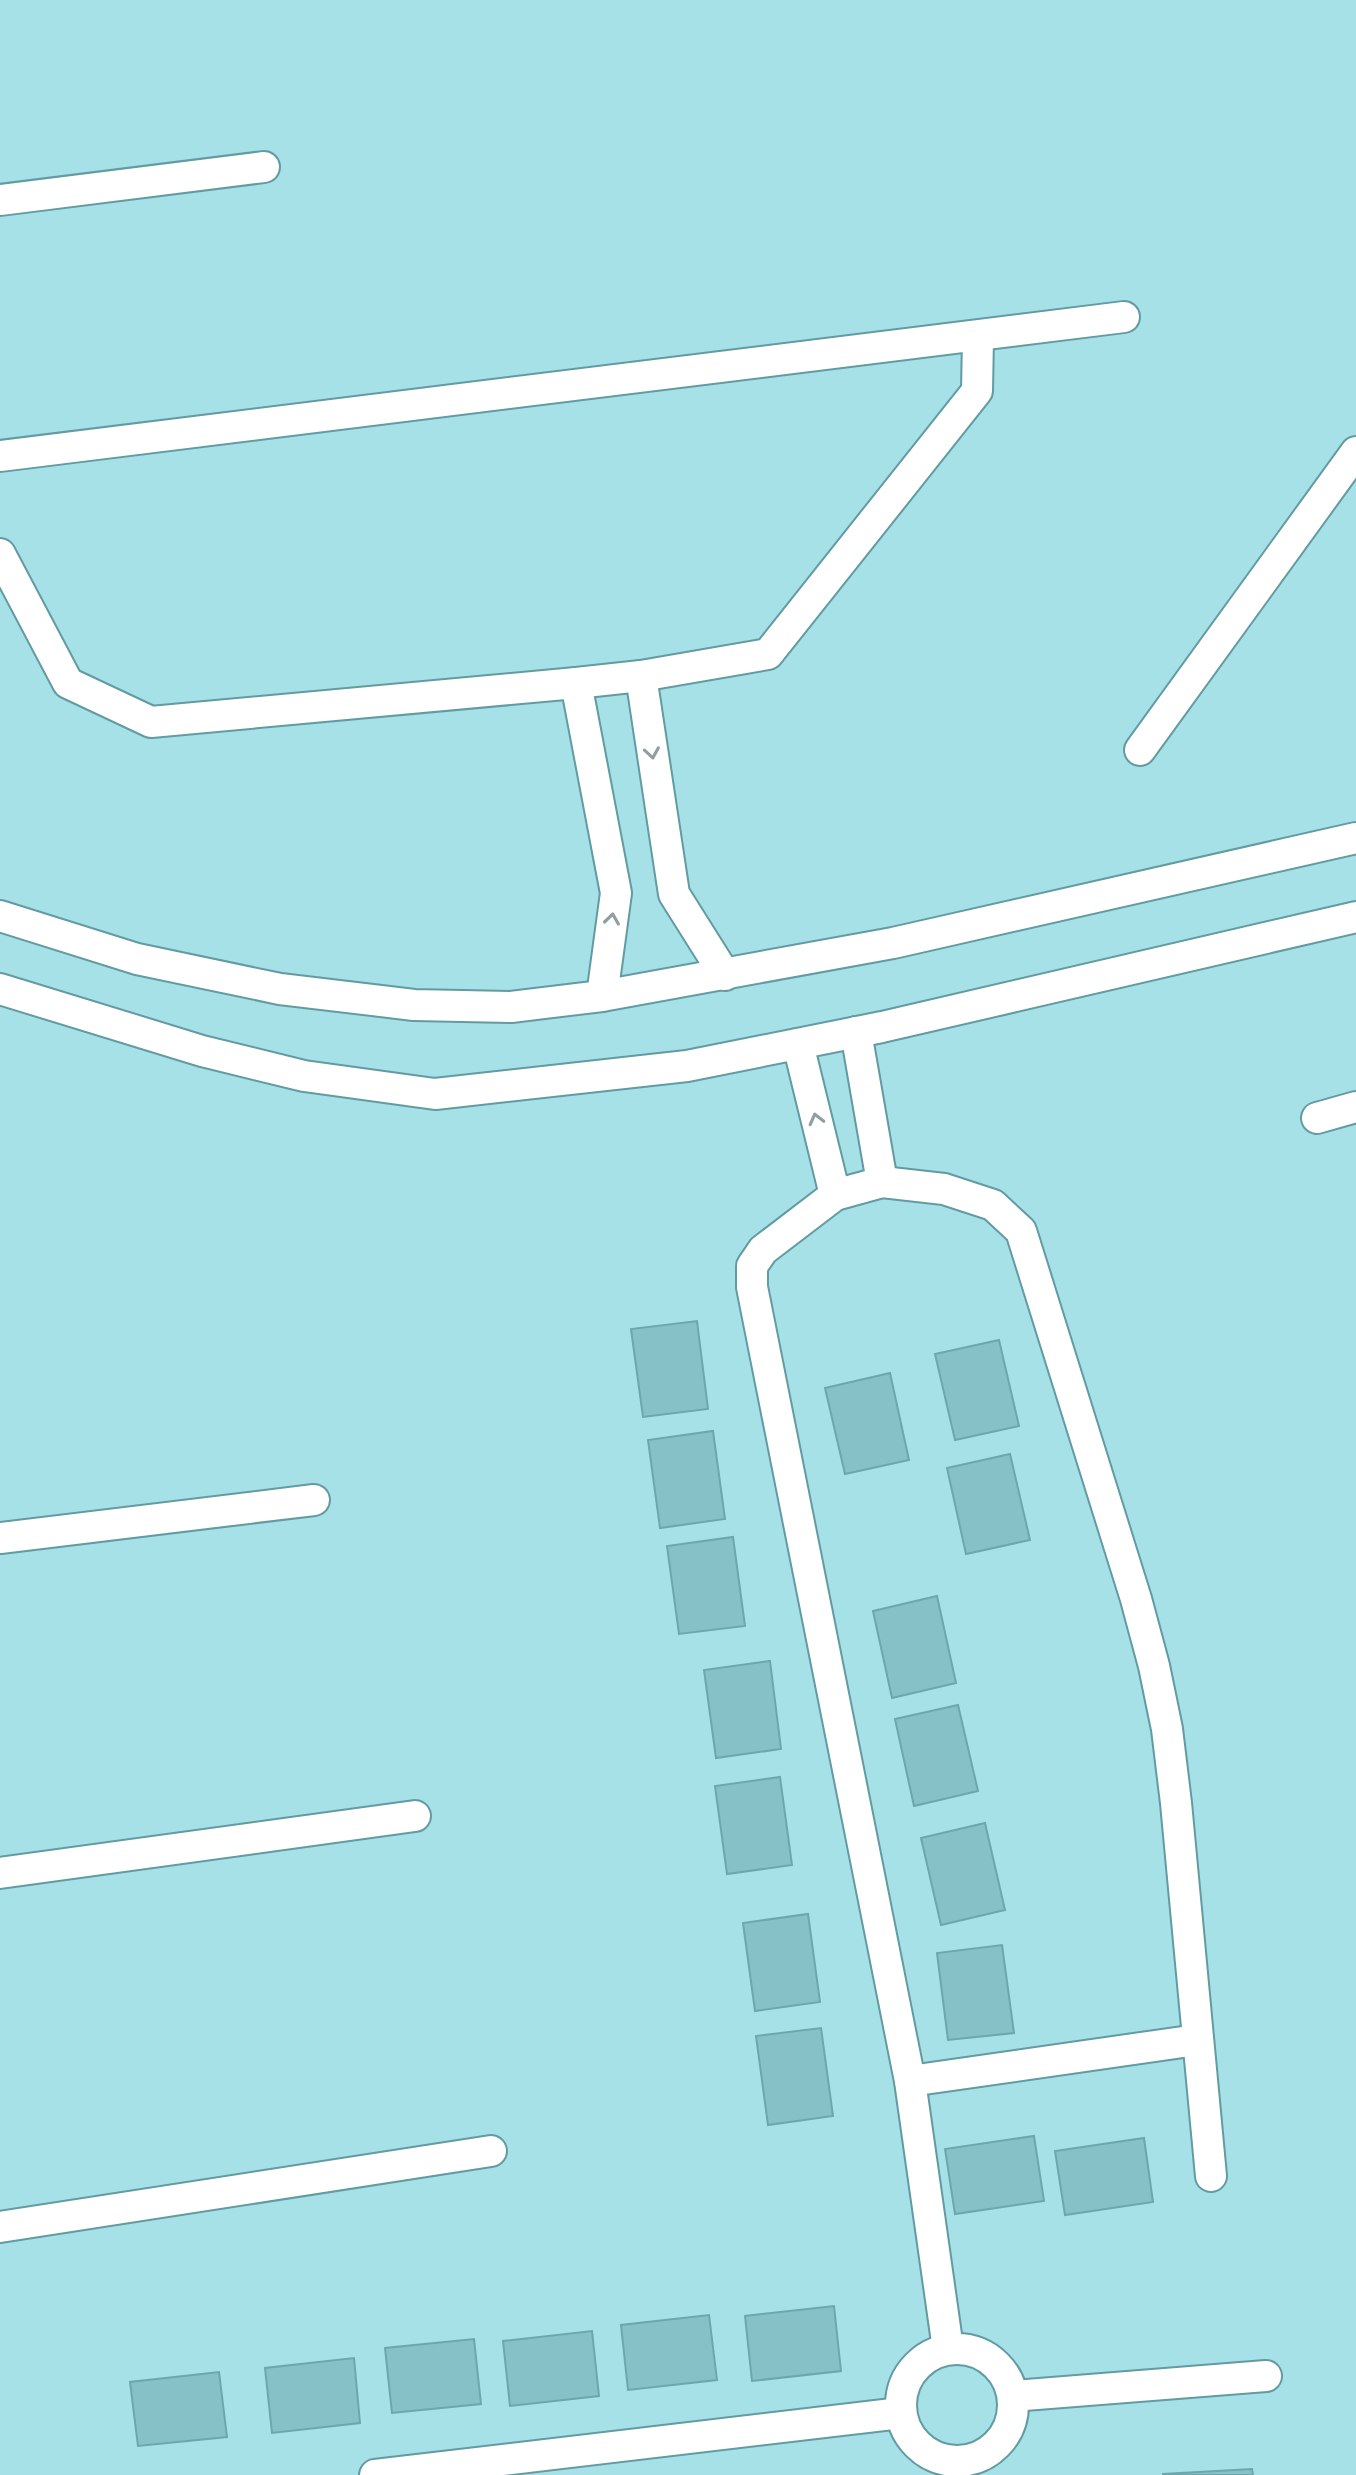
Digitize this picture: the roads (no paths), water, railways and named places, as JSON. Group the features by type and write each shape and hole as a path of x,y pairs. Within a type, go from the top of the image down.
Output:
{"street":[{"path":"0,200 264,167"},
{"path":"0,456 1124,317"},
{"path":"0,554 68,683 151,722 641,676 768,654 977,391 978,337"},
{"path":"1140,750 1356,452"},
{"path":"641,676 674,894 725,975"},
{"path":"576,683 616,893 602,996"},
{"path":"0,916 137,959 280,989 414,1005 511,1007 602,996 893,943 1356,838"},
{"path":"0,989 202,1051 304,1076 435,1094 687,1066 856,1032 1356,917"},
{"path":"856,1032 882,1182"},
{"path":"798,1044 835,1195"},
{"path":"1317,1118 1356,1107"},
{"path":"948,2349 910,2081 752,1287 752,1266 763,1250 835,1195 882,1182 944,1189 993,1205 1021,1231 1136,1599 1167,1729 1211,2176"},
{"path":"0,1538 314,1500"},
{"path":"0,1873 415,1816"},
{"path":"910,2081 1197,2040"},
{"path":"0,2227 491,2151"},
{"path":"948,2349 965,2349 989,2360 1007,2379 1013,2396 1013,2414 1002,2438 965,2468 930,2454 917,2444 907,2430 901,2413 901,2396 907,2379 917,2365 931,2355 948,2349"},
{"path":"1013,2396 1266,2376"},
{"path":"375,2475 901,2413"}]}
